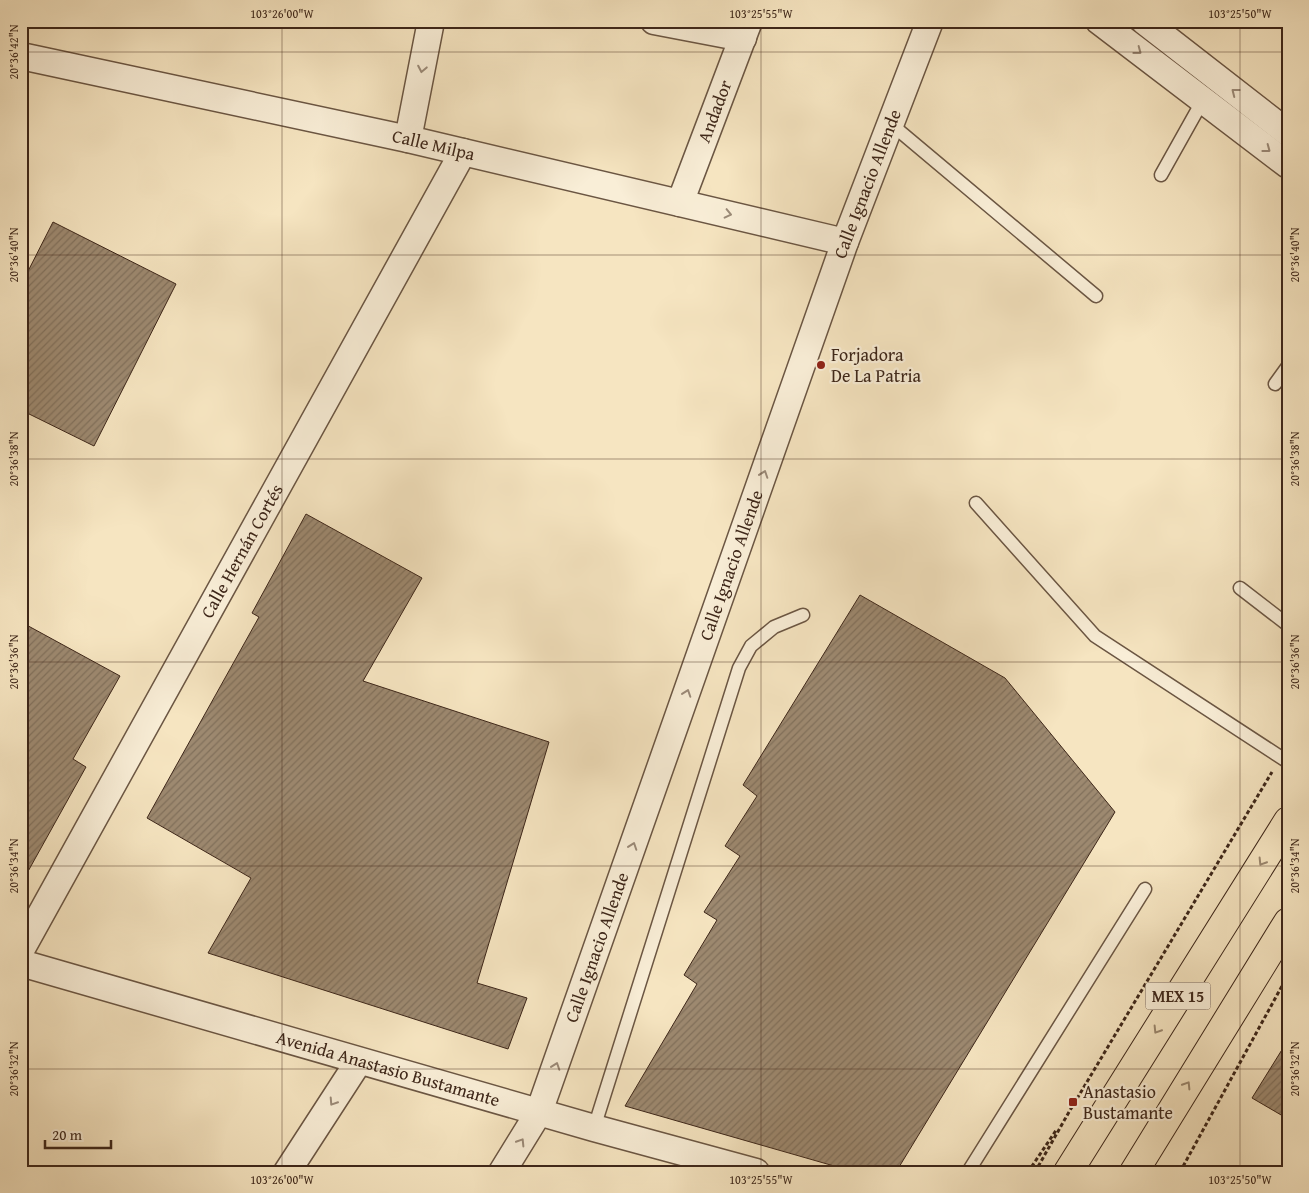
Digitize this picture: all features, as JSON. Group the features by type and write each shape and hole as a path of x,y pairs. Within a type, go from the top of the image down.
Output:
{"highway":[{"name":"MEX 15","path":"1068,1172 1288,821"},
{"name":"MEX 15","path":"1134,1172 1288,922"}],"street":[{"path":"408,139 432,21"},
{"path":"654,21 746,29"},
{"name":"Calle Ignacio Allende","path":"502,1172 540,1112 845,242 930,21"},
{"path":"1099,21 1288,165"},
{"path":"1144,21 1288,133"},
{"name":"Andador","path":"680,203 746,29"},
{"name":"Calle Milpa","path":"21,56 408,139 845,242"},
{"name":"Calle Hernán Cortés","path":"21,950 463,152"},
{"name":"Avenida Anastasio Bustamante","path":"21,963 749,1171"},
{"path":"287,1172 359,1061"}],"lane":[{"path":"1161,175 1203,100"},
{"path":"891,124 1096,296"},
{"path":"1275,384 1288,366"},
{"path":"976,503 1094,636 1284,760"},
{"path":"1240,588 1288,624"},
{"path":"594,1128 739,668 751,646 757,641 774,627 803,615"},
{"path":"968,1172 1145,889"}],"path":[{"path":"1035,1172 1069,1112 1284,760"},
{"path":"1180,1172 1288,976"},
{"path":"1028,1172 1069,1112"}],"building":[{"path":"53,222 176,284 94,446 21,410 21,285"},
{"path":"306,514 422,578 363,681 549,742 477,983 527,998 508,1049 208,953 251,878 147,818 259,617 252,613"},
{"path":"860,595 1005,678 1115,812 896,1172 855,1172 625,1106 697,984 684,975 717,920 704,912 740,856 725,846 757,796 743,785"},
{"path":"21,622 120,676 73,759 86,767 21,884"},
{"path":"1288,1040 1288,1119 1252,1098"}],"place":[{"name":"Forjadora De La Patria","path":"821,365"},
{"name":"Anastasio Bustamante","path":"1073,1102"}]}
